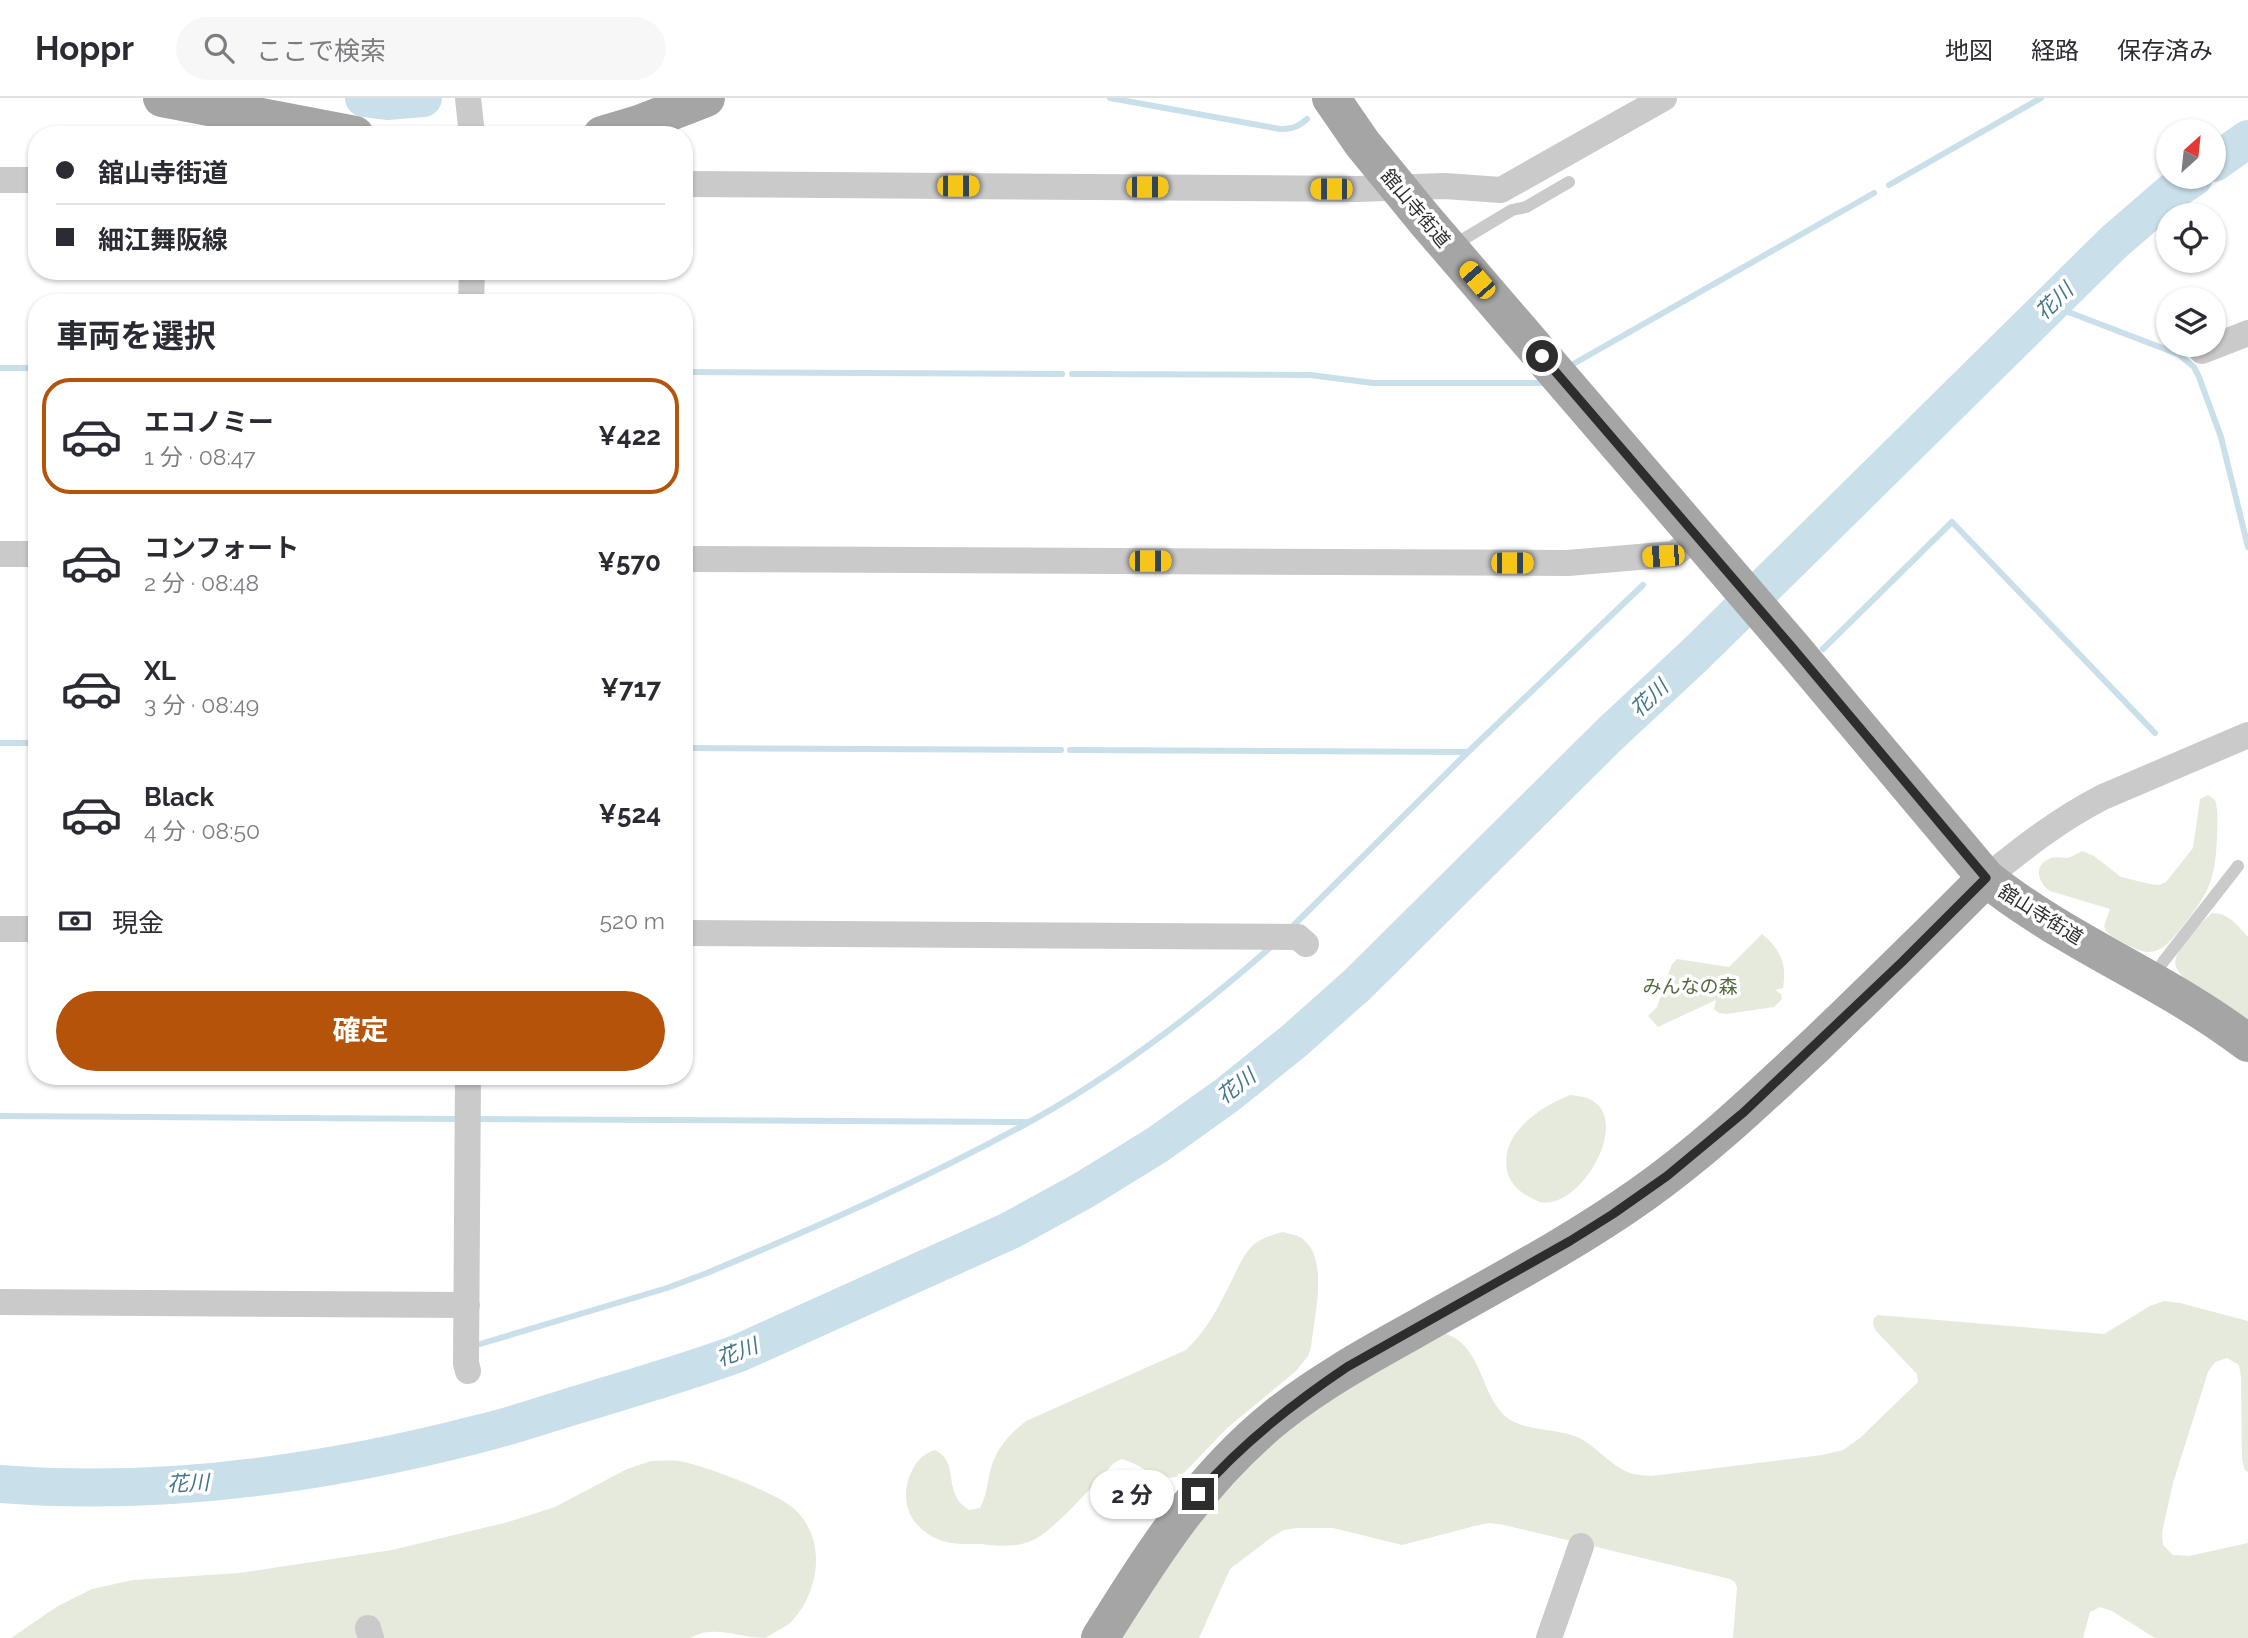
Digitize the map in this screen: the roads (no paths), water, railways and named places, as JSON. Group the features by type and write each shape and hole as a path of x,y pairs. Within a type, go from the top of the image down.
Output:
{"main road":[{"path":"162,98 308,126"},
{"path":"632,126 706,98"},
{"path":"1310,98 1349,150 1398,187"},
{"name":"舘山寺街道","path":"1331,98 1362,143 1449,248 1986,878 2016,902 2210,1016 2248,1043"},
{"path":"1100,1638 1157,1546 1183,1511 1235,1454 1275,1417 1347,1367 1566,1244 1667,1176 1744,1112 1986,878"}],"street":[{"path":"468,98 471,126"},
{"path":"693,184 1343,189 1445,186 1501,190 1664,98"},
{"path":"0,180 28,180"},
{"path":"2226,342 2248,333"},
{"path":"693,559 1568,563 1674,554 1704,545"},
{"path":"0,554 28,554"},
{"path":"1986,878 2036,837 2080,809 2248,735"},
{"path":"0,929 28,929"},
{"path":"693,933 1298,937 1306,944"},
{"path":"468,1085 468,1371"},
{"path":"0,1302 467,1305"},
{"path":"1549,1638 1581,1546"}],"lane":[{"path":"1449,248 1512,210 1526,207 1569,182"},
{"path":"2152,981 2163,962 2238,866"}],"waterway":[{"path":"364,98 387,101 423,98"},
{"path":"1110,98 1280,129 1295,127 1307,119"},
{"path":"1889,185 2041,98"},
{"name":"花川","path":"2226,155 2248,139"},
{"name":"花川","path":"0,1484 122,1487 243,1479 363,1460 495,1430 739,1353 1009,1231 1084,1190 1157,1145 1227,1095 1294,1041 1358,984 2114,242 2176,189"},
{"path":"1575,363 1874,193"},
{"path":"2050,305 2178,354 2194,367 2221,437 2248,547"},
{"path":"0,368 28,368"},
{"path":"693,372 1062,374"},
{"path":"1072,374 1310,375 1373,383 1540,383"},
{"path":"1823,649 1952,522 2155,733"},
{"path":"1292,927 1468,752 1643,585"},
{"path":"0,743 28,743"},
{"path":"693,748 1061,750"},
{"path":"1070,750 1468,752"},
{"path":"480,1344 667,1288 707,1273 831,1220 953,1162 1033,1120 1096,1082 1187,1017 1272,946"},
{"path":"0,1116 459,1119"},
{"path":"475,1119 1027,1122"}],"park label":[{"name":"みんなの森","path":"1690,986"}]}
